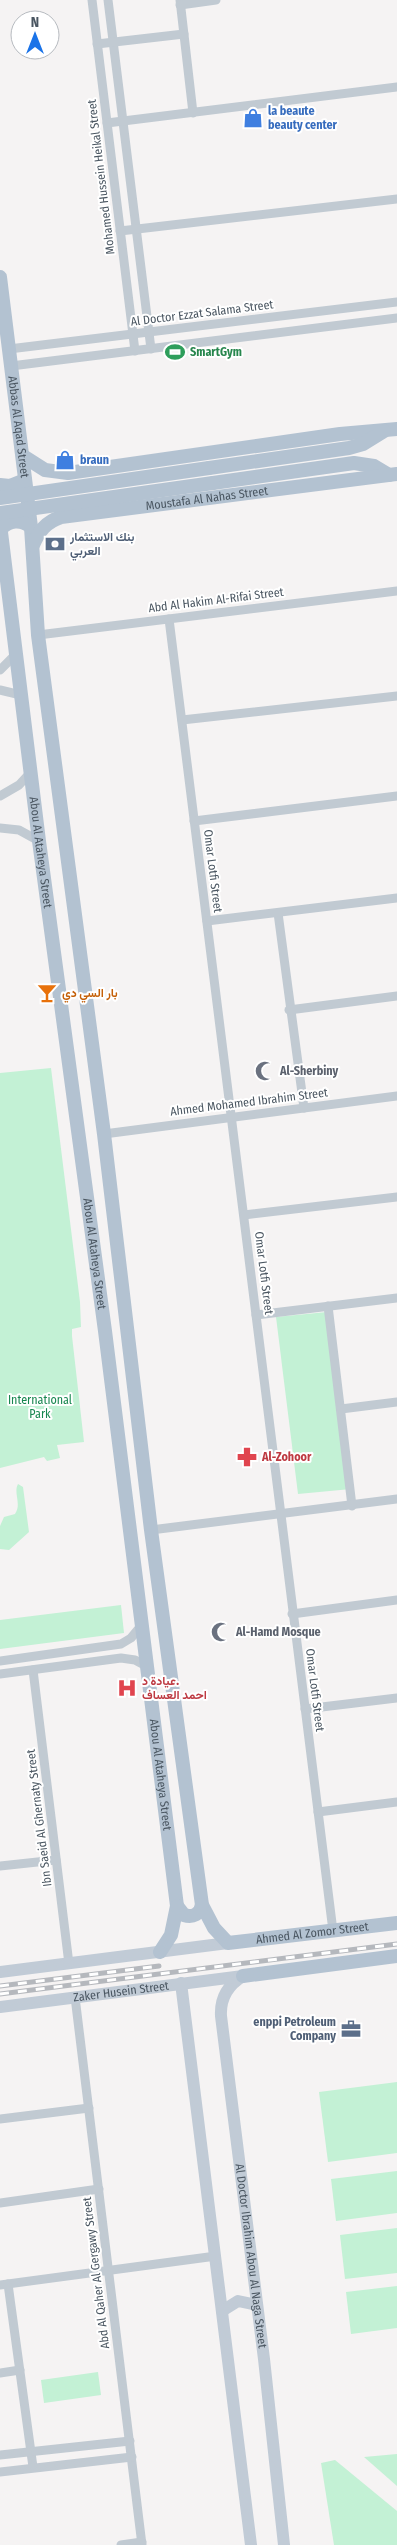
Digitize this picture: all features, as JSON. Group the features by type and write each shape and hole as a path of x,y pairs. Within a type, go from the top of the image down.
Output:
{"main road":[{"name":"Abbas Al Aqad Street","path":"0,277 23,456 32,548"},
{"path":"23,456 37,466 52,472 68,473 340,434 392,429"},
{"path":"0,498 349,448 363,444 392,429"},
{"path":"0,513 354,463 374,466 393,474"},
{"path":"92,469 82,483 81,494 86,505 94,512"},
{"name":"Moustafa Al Nahas Street","path":"32,548 41,530 53,520 94,512 393,474"},
{"path":"0,485 10,486 25,480"},
{"path":"1,529 15,521 31,527"},
{"path":"0,524 2,550"},
{"name":"Abou Al Ataheya Street","path":"32,548 38,635 104,1134 151,1530 202,1905 214,1928 228,1942"},
{"name":"Abou Al Ataheya Street","path":"2,550 103,1320 141,1626 148,1667 177,1906 173,1931 160,1952"},
{"path":"177,1906 181,1913 192,1916 199,1912 202,1905"},
{"name":"Ahmed Al Zomor Street","path":"228,1942 397,1923"},
{"path":"0,1972 228,1942"},
{"path":"243,1976 397,1956"},
{"name":"Zaker Husein Street","path":"0,2007 243,1976"},
{"name":"Al Doctor Ibrahim Abou Al Naga Street","path":"243,1976 227,1990 222,2003 221,2016 257,2305 284,2545"},
{"path":"181,1983 251,2545"},
{"path":"222,2311 238,2301 257,2305"}],"street":[{"name":"Mohamed Hussein Heikal Street","path":"92,0 135,351"},
{"path":"108,0 152,349"},
{"path":"193,113 180,2 216,0"},
{"path":"97,44 184,34"},
{"path":"107,123 397,88"},
{"path":"120,231 397,199"},
{"name":"Al Doctor Ezzat Salama Street","path":"9,349 397,302"},
{"path":"11,366 397,318"},
{"name":"Abd Al Hakim Al-Rifai Street","path":"38,635 397,591"},
{"name":"Omar Lotfi Street","path":"169,618 333,1931"},
{"path":"0,670 16,654"},
{"path":"0,690 21,695"},
{"path":"182,720 397,696"},
{"path":"0,796 19,785 31,772"},
{"path":"194,821 397,796"},
{"path":"0,828 19,830 39,841"},
{"path":"207,921 397,898"},
{"path":"278,913 289,1010 304,1108"},
{"path":"289,1010 397,996"},
{"name":"Ahmed Mohamed Ibrahim Street","path":"104,1134 397,1096"},
{"path":"244,1215 397,1197"},
{"path":"256,1315 397,1298"},
{"path":"328,1306 352,1506"},
{"path":"341,1408 397,1402"},
{"path":"151,1530 397,1500"},
{"path":"292,1614 397,1600"},
{"path":"0,1661 108,1647 126,1641 141,1626"},
{"path":"108,1647 112,1653 108,1659"},
{"path":"0,1674 128,1658 148,1667"},
{"name":"Ibn Saeid Al Ghernaty Street","path":"33,1670 69,1964"},
{"path":"305,1709 397,1698"},
{"path":"318,1812 397,1802"},
{"path":"0,1866 56,1860"},
{"name":"Abd Al Qaher Al Gergawy Street","path":"75,1997 142,2544"},
{"path":"0,2119 89,2108"},
{"path":"0,2203 99,2189"},
{"path":"33,2467 20,2370 4,2284 216,2256"},
{"path":"0,2373 20,2370"},
{"path":"0,2455 130,2441"},
{"path":"0,2472 132,2457"},
{"path":"121,2545 142,2544"}],"green space":[{"name":"International Park","path":"51,1068 80,1302 81,1327 72,1329 72,1336 84,1442 57,1445 60,1458 47,1461 44,1457 0,1468 0,1073"},
{"path":"327,1312 351,1489 298,1494 276,1317"},
{"path":"18,1484 23,1487 29,1532 9,1550 0,1549 0,1526 4,1517 15,1514 17,1510 16,1491"},
{"path":"121,1605 124,1633 0,1649 0,1620"},
{"path":"397,2082 397,2153 328,2162 319,2092"},
{"path":"397,2171 397,2213 336,2221 331,2179"},
{"path":"397,2228 397,2273 345,2279 340,2235"},
{"path":"397,2286 397,2328 351,2334 346,2292"},
{"path":"98,2372 101,2395 44,2403 41,2380"},
{"path":"397,2454 397,2486 364,2457"},
{"path":"335,2460 397,2511 397,2545 334,2545 321,2463"}],"railway":[{"path":"0,1994 397,1944"},
{"path":"0,1986 159,1966"}],"place":[{"name":"la beaute beauty center","path":"253,118"},
{"name":"SmartGym","path":"175,352"},
{"name":"braun","path":"65,460"},
{"name":"بنك الاستثمار العربي","path":"55,544"},
{"name":"بار السي دي","path":"47,993"},
{"name":"Al-Sherbiny","path":"265,1071"},
{"name":"Al-Zohoor","path":"247,1457"},
{"name":"Al-Hamd Mosque","path":"221,1632"},
{"name":"عيادة د. احمد العساف","path":"127,1688"},
{"name":"enppi Petroleum Company","path":"351,2029"}]}
